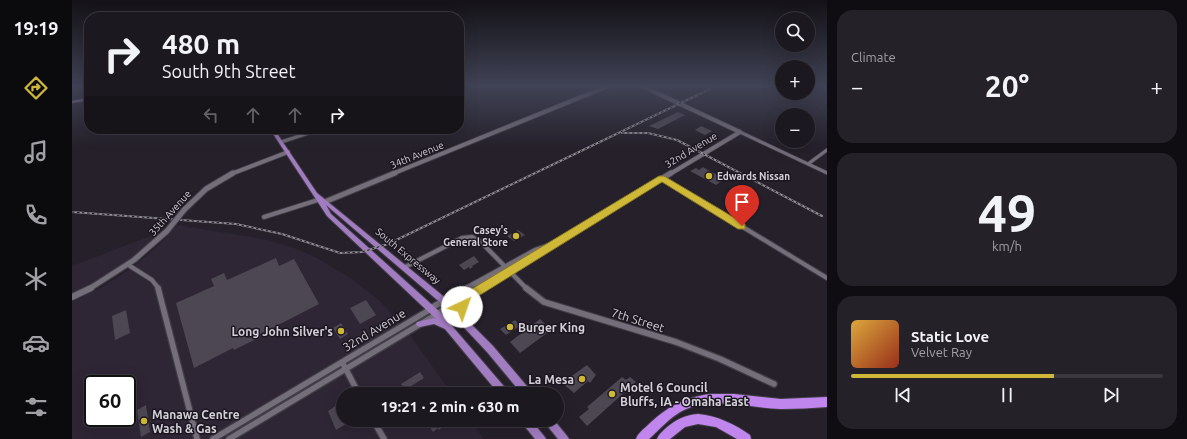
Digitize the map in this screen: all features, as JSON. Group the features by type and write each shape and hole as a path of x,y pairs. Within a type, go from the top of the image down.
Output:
{"highway":[{"path":"641,439 668,415 682,406 699,400 711,399 782,404 827,402"},
{"path":"662,439 681,423 696,420 718,423 746,439"}],"main road":[{"name":"South Expressway","path":"275,134 321,199 329,214 350,236 397,276 434,311 499,387"},
{"name":"South Expressway","path":"321,199 405,267 448,305 522,387"},
{"path":"468,296 462,304 461,310 472,330"},
{"path":"420,324 437,322 454,333"},
{"path":"532,427 541,439"},
{"path":"554,427 564,439"}],"street":[{"name":"34th Avenue","path":"321,199 556,106"},
{"path":"686,106 827,173"},
{"name":"32nd Avenue","path":"448,305 507,270 538,255 549,246 740,132"},
{"path":"281,142 306,134"},
{"path":"808,164 827,150"},
{"name":"35th Avenue","path":"72,297 102,283 130,266 148,251 195,198 221,179 240,170 288,152"},
{"path":"662,178 827,278"},
{"path":"264,217 321,199"},
{"name":"7th Street","path":"405,267 462,238 468,237 480,241 507,270 537,298 544,302 683,345 774,384"},
{"path":"130,266 152,280 162,295 197,439"},
{"name":"32nd Avenue","path":"213,439 342,362 434,311 468,296 507,270"},
{"name":"32nd Avenue","path":"229,439 420,324 434,311"},
{"path":"342,362 355,387"},
{"path":"377,427 384,439"}],"shaded area":[{"path":"177,225 263,239 292,247 317,258 352,279 380,301 408,332 447,387 336,387 336,427 475,427 484,439 72,439 72,301 104,286 133,267 159,245"},
{"path":"161,232 152,243 127,264 92,285 72,294 72,266"}],"building":[{"path":"678,112 685,115 658,129 649,126"},
{"path":"701,126 712,131 705,135 695,130"},
{"name":"Edwards Nissan","path":"703,167 724,179 716,185 690,171 696,168 699,170"},
{"name":"Casey's General Store","path":"518,230 525,235 514,241 507,236"},
{"path":"474,256 479,262 470,269 469,267 464,270 459,265"},
{"path":"276,258 279,266 294,259 319,304 259,335 260,337 234,350 233,348 194,368 176,303 214,286 211,279 224,273 227,280"},
{"path":"366,300 376,315 360,324 350,308"},
{"path":"126,310 130,333 115,340 112,316"},
{"path":"540,319 551,330 520,353 510,342"},
{"name":"Burger King","path":"515,320 520,326 506,335 500,329"},
{"name":"Long John Silver's","path":"341,323 348,334 340,339 333,328"},
{"name":"La Mesa","path":"587,365 596,375 590,383 588,381 574,393 562,383"},
{"path":"420,372 424,378 410,387 403,387 401,384"},
{"name":"Motel 6 Council Bluffs, IA - Omaha East","path":"622,377 626,380 630,377 636,382 587,426 579,417 589,409 587,407"},
{"name":"Manawa Centre Wash & Gas","path":"146,405 150,432 141,437 137,410"},
{"path":"336,406 336,427 341,427 336,430 328,411"},
{"path":"430,427 442,427 439,430 438,428 433,432"}],"railway":[{"path":"72,212 236,224 282,234 340,253 362,252 388,244 673,106"},
{"path":"622,133 648,133 677,140 822,216"}],"place":[{"name":"Edwards Nissan","path":"709,176"},
{"name":"Casey's General Store","path":"516,236"},
{"name":"Burger King","path":"510,327"},
{"name":"Long John Silver's","path":"341,331"},
{"name":"La Mesa","path":"582,379"},
{"name":"Motel 6 Council Bluffs, IA - Omaha East","path":"612,394"},
{"name":"Manawa Centre Wash & Gas","path":"144,421"}],"route":[{"path":"462,307 468,296 538,255 549,246 662,178 742,226"}]}
